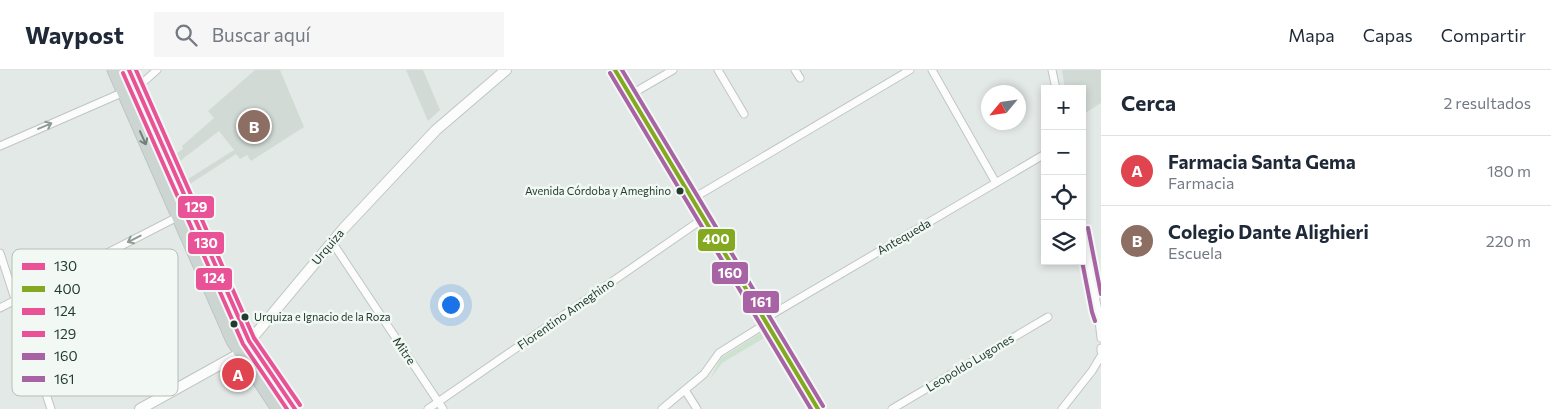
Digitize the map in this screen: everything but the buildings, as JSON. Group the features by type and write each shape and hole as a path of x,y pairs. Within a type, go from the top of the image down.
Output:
{"main road":[{"path":"113,70 232,341 277,409"},
{"path":"120,70 137,87"},
{"path":"129,70 250,341 295,409"},
{"path":"208,287 219,297 232,323 250,341"}],"street":[{"path":"0,146 137,87 157,70"},
{"name":"Urquiza","path":"178,388 240,353 332,242 436,130 506,70"},
{"path":"615,70 818,409"},
{"path":"630,95 673,70"},
{"path":"718,70 744,114"},
{"path":"795,70 800,78"},
{"path":"692,199 910,70"},
{"path":"932,70 996,183"},
{"path":"1052,70 1055,85"},
{"name":"Antequeda","path":"662,409 704,374 719,353 765,321 1041,156"},
{"path":"115,249 191,210"},
{"name":"Florentino Ameghino","path":"428,409 704,218"},
{"name":"Mitre","path":"332,242 443,409"},
{"path":"1086,249 1099,315 1101,338"},
{"path":"0,253 12,291"},
{"path":"0,308 12,302"},
{"name":"Leopoldo Lugones","path":"892,409 1048,317"},
{"path":"1062,409 1089,375 1101,356"},
{"path":"1089,375 1101,365"},
{"path":"686,390 697,409"},
{"path":"47,396 51,409"},
{"name":"Urquiza","path":"140,409 163,396"}],"shaded area":[{"path":"255,70 280,70 304,127 251,161 247,155 240,159 236,154 190,184 188,179 234,150 219,131 180,161 177,153 183,149 182,146 214,118 208,111"},
{"path":"406,70 423,70 440,110 428,121"},
{"path":"1062,70 1101,70 1101,103 1086,112 1086,85 1064,85"}],"green space":[{"path":"761,333 764,338 722,363 710,379 721,358"}],"transit line":[{"name":"130","path":"129,70 249,341 295,409"},
{"name":"129","path":"136,70 254,338 300,405"},
{"name":"400","path":"615,70 818,409"},
{"name":"161","path":"622,70 823,406"},
{"name":"124","path":"123,73 243,344 287,409"},
{"name":"160","path":"610,73 811,409"},
{"name":"161","path":"1088,228 1101,294"},
{"name":"160","path":"1083,265 1095,321"}],"place":[{"name":"Colegio Dante Alighieri","path":"254,126"},
{"name":"Avenida Córdoba y Ameghino","path":"680,191"},
{"name":"Urquiza e Ignacio de la Roza","path":"245,317"},
{"name":"Farmacia Santa Gema","path":"238,374"}]}
